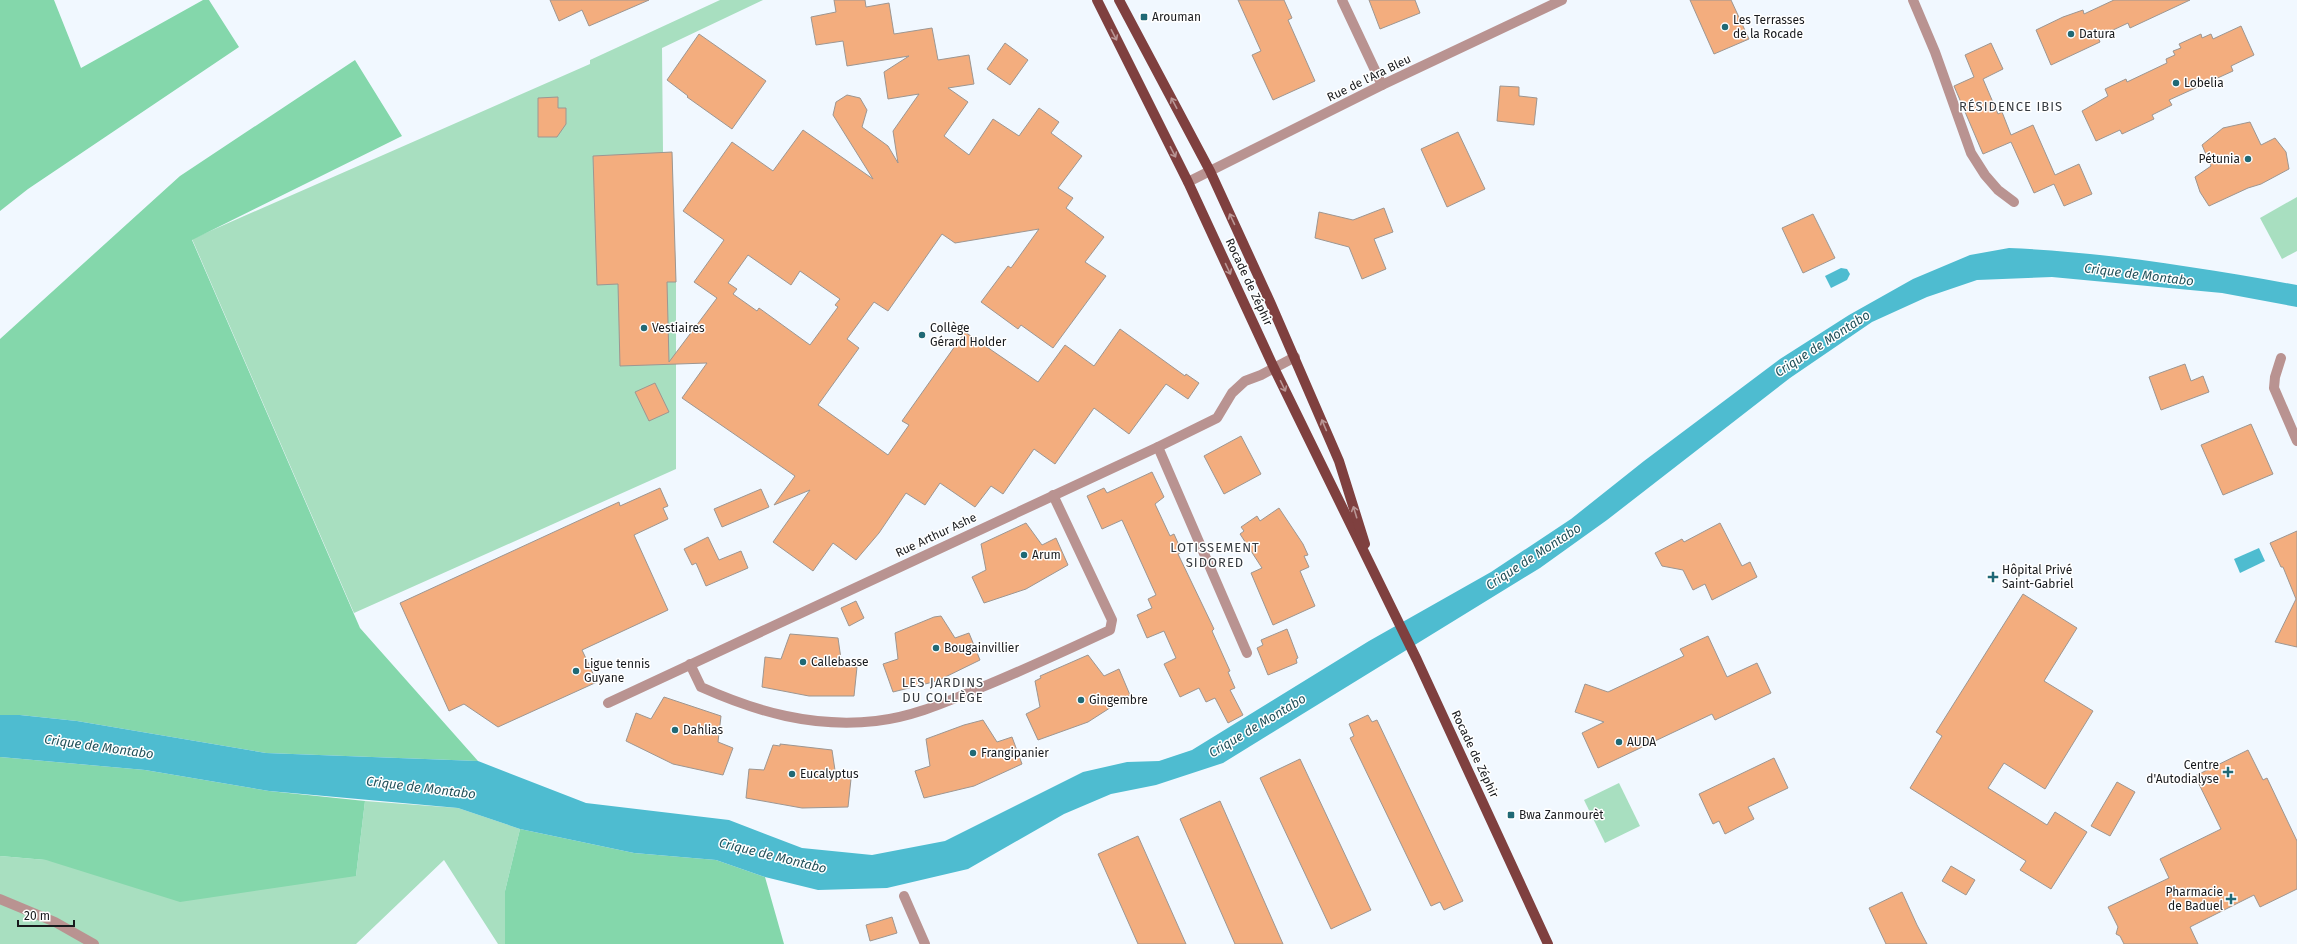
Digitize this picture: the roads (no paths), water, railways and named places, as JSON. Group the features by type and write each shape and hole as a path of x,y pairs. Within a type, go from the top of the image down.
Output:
{"main road":[{"name":"Rocade de Zéphir","path":"1097,0 1188,182 1274,368 1417,660 1548,944"},
{"name":"Rocade de Zéphir","path":"1119,0 1210,171 1295,357 1339,461 1375,576"}],"street":[{"path":"1342,0 1382,85"},
{"name":"Rue de l'Ara Bleu","path":"1188,182 1382,85 1562,0"},
{"path":"1913,0 1935,52 1971,153 1989,180 1998,190 2014,202"},
{"name":"Rue Arthur Ashe","path":"608,703 1053,495 1158,448 1217,418 1232,394 1245,380 1261,375 1295,357"},
{"path":"2281,358 2275,377 2274,388 2297,441"},
{"path":"1158,448 1247,653"},
{"path":"690,664 700,687 741,705 795,719 834,722 877,721 925,711 1038,664 1110,630 1112,620 1053,495"},
{"path":"904,896 925,944"},
{"path":"0,899 55,922 94,944"}],"water":[{"name":"Crique de Montabo","path":"2009,248 2118,257 2190,267 2297,285 2297,307 2222,293 2052,277 1977,280 1927,297 1872,322 1790,378 1607,520 1540,568 1223,763 1156,785 1111,794 1064,814 968,869 887,888 818,890 765,877 716,860 634,853 520,829 458,808 269,791 145,770 0,757 0,715 20,715 77,721 266,753 478,761 586,803 729,820 802,848 872,855 945,841 1083,772 1127,762 1159,761 1192,750 1369,641 1491,572 1571,519 1644,461 1780,359 1849,315 1913,279 1970,255"},
{"path":"1841,268 1847,269 1850,274 1847,280 1831,288 1825,276"},
{"path":"2259,548 2265,561 2240,573 2234,559"}],"place":[{"name":"Arouman","path":"1144,17"},
{"name":"Les Terrasses de la Rocade","path":"1725,27"},
{"name":"Datura","path":"2071,34"},
{"name":"Lobelia","path":"2176,83"},
{"name":"Pétunia","path":"2248,159"},
{"name":"Vestiaires","path":"644,328"},
{"name":"Collège Gérard Holder","path":"922,335"},
{"name":"Arum","path":"1024,555"},
{"name":"Hôpital Privé Saint-Gabriel","path":"1993,577"},
{"name":"Bougainvillier","path":"936,648"},
{"name":"Callebasse","path":"803,662"},
{"name":"Ligue tennis Guyane","path":"576,671"},
{"name":"Gingembre","path":"1081,700"},
{"name":"Dahlias","path":"675,730"},
{"name":"AUDA","path":"1619,742"},
{"name":"Frangipanier","path":"973,753"},
{"name":"Centre d'Autodialyse","path":"2228,772"},
{"name":"Eucalyptus","path":"792,774"},
{"name":"Bwa Zanmourèt","path":"1511,815"},
{"name":"Pharmacie de Baduel","path":"2231,899"}],"district":[{"name":"RÉSIDENCE IBIS","path":"2011,106"},
{"name":"LOTISSEMENT SIDORED","path":"1215,554"},
{"name":"LES JARDINS DU COLLÈGE","path":"943,690"}]}
